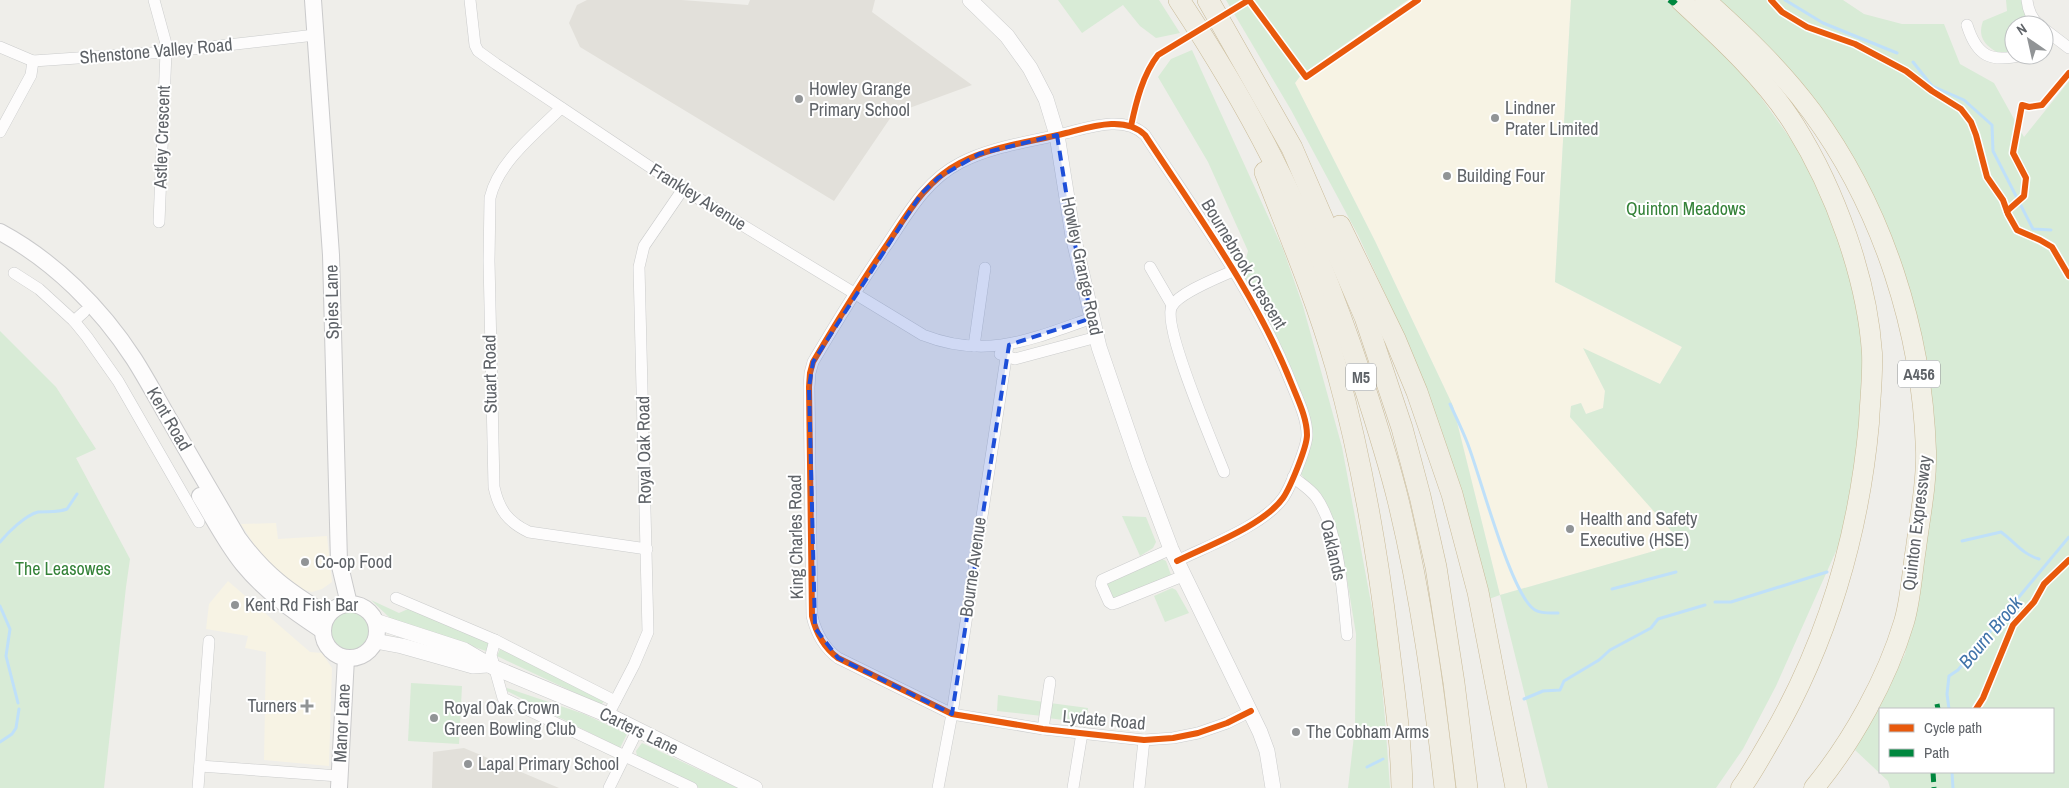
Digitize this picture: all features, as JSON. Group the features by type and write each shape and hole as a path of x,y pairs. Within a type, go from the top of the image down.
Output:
{"highway":[{"name":"M5","path":"1179,0 1271,155 1297,208 1342,320 1381,436 1398,500 1414,574 1433,687 1445,788"},
{"name":"M5","path":"1208,0 1292,148 1365,317 1402,428 1436,567 1454,683 1467,788"},
{"name":"A456","path":"1680,0 1711,29 1770,93 1795,125 1823,176 1850,245 1862,291 1872,353 1866,450 1857,507 1842,571 1811,663 1782,720 1741,788"},
{"name":"Quinton Expressway","path":"1705,0 1764,56 1791,86 1813,113 1846,165 1878,230 1898,282 1912,336 1919,376 1926,452 1923,496 1905,620 1893,654 1859,724 1828,771 1814,788"},
{"path":"1235,92 1313,296 1335,366 1355,441 1380,571 1394,686 1402,788"},
{"path":"1292,148 1337,220 1353,250 1396,339 1420,402 1452,494 1478,592 1516,788"}],"main road":[{"name":"Spies Lane","path":"313,0 332,255 339,562 349,604"},
{"name":"Kent Road","path":"0,232 29,249 77,289 99,313 135,360 238,538 252,557 272,578 324,623"},
{"name":"Kent Road","path":"0,243 40,270 79,316 109,341 128,367 223,534 243,564 286,606 324,623"},
{"path":"349,604 365,608 375,621 377,630 375,641 370,649 363,655 355,658 346,658 335,654 328,648 324,640 324,623 335,608 349,604"},
{"name":"Manor Lane","path":"339,782 346,658"}],"street":[{"name":"Astley Crescent","path":"154,0 167,51 159,222"},
{"name":"Frankley Avenue","path":"470,0 474,45 478,51 683,189 923,335 940,342 988,347 1008,345 1092,318"},
{"name":"Howley Grange Road","path":"970,0 1007,36 1030,68 1046,99 1057,135 1073,236 1097,337 1139,464 1174,555 1250,711 1267,751 1273,788"},
{"path":"2027,0 2028,9 2031,15"},
{"path":"1967,25 1972,42 1985,54 1996,59 2004,58"},
{"name":"Shenstone Valley Road","path":"0,48 33,62 167,51 316,35"},
{"path":"2054,38 2069,48"},
{"path":"0,132 32,75 33,62"},
{"name":"Stuart Road","path":"561,108 505,165 492,188 490,198 489,261 494,488 499,506 505,515 512,522 529,532 646,549"},
{"name":"Bournebrook Crescent","path":"854,292 921,194 938,178 959,163 979,154 1091,127 1118,124 1139,128 1145,134 1235,270 1271,334 1303,413 1307,434 1306,442 1293,477 1282,499 1268,514 1250,525 1174,555"},
{"name":"Royal Oak Road","path":"608,715 648,632 638,267 644,246 683,189"},
{"path":"1150,267 1172,305"},
{"path":"974,346 985,268"},
{"path":"1224,472 1172,331 1169,315 1172,305 1200,286 1235,270"},
{"name":"Kent Road","path":"14,273 79,316 199,522"},
{"name":"King Charles Road","path":"854,292 813,362 810,373 812,616 815,628 827,648 838,658 952,714"},
{"path":"1007,358 1015,359 1097,337"},
{"name":"Bourne Avenue","path":"938,788 952,714 977,538 1008,345"},
{"name":"Frankley Avenue","path":"988,347 1007,358"},
{"name":"Oaklands","path":"1293,477 1315,495 1323,508 1339,563 1347,635"},
{"path":"1174,555 1102,580 1101,584 1109,602 1112,604 1183,576"},
{"name":"Carters Lane","path":"398,603 495,640 616,701"},
{"name":"Carters Lane","path":"375,621 464,650 491,666 638,729 755,788"},
{"path":"198,788 209,640"},
{"path":"491,666 491,655 495,640"},
{"name":"Carters Lane","path":"375,641 402,646 473,666 491,666"},
{"name":"Carters Lane","path":"491,666 503,698 692,788"},
{"name":"Lydate Road","path":"1043,729 1050,682"},
{"name":"Lydate Road","path":"952,714 1043,729 1144,740 1173,738 1198,733 1227,723 1250,711"},
{"path":"610,788 638,729"},
{"name":"Lydate Road","path":"1073,788 1082,733"},
{"name":"Lydate Road","path":"1139,788 1144,740"},
{"path":"200,766 339,782"}],"highlighted area":[{"path":"1057,135 1073,236 1092,318 1009,345 952,714 838,658 815,628 809,387 813,362 921,194 938,178 979,154"}],"shaded area":[{"name":"Howley Grange Primary School","path":"587,0 682,0 748,5 750,0 875,0 872,12 972,85 893,114 834,201 580,47 569,23 577,5"},
{"path":"1408,0 1571,0 1555,282 1682,347 1660,384 1584,349 1605,391 1603,408 1586,414 1581,403 1571,406 1570,417 1683,543 1500,595 1453,406 1375,241 1295,83 1301,75"},
{"path":"276,523 278,539 327,536 332,582 322,589 312,592 302,589 279,574 260,554 241,524"},
{"path":"228,581 310,652 322,653 332,668 329,766 264,760 266,652 245,648 248,636 206,629 209,604"},
{"name":"Lapal Primary School","path":"464,748 559,788 432,788 433,752"}],"green space":[{"path":"1058,0 1159,0 1180,33 1156,38 1140,26 1123,5 1082,33"},
{"path":"1226,0 1408,0 1301,75 1295,83 1375,241 1453,406 1500,595 1489,599 1405,337 1358,235 1291,110"},
{"name":"Quinton Meadows","path":"1571,0 1665,0 1693,21 1755,89 1814,172 1849,256 1864,329 1860,436 1845,531 1776,686 1743,749 1716,788 1548,788 1500,595 1682,543 1570,417 1571,406 1581,403 1586,414 1603,408 1605,391 1583,348 1660,384 1682,347 1555,282"},
{"path":"1706,0 1843,0 1864,14 1902,24 1944,24 1960,64 1994,83 2024,137 2069,81 2069,788 1890,788 1888,781 1879,773 2054,773 2054,708 1879,708 1879,773 1855,750 1905,654 1927,541 1930,398 1855,163"},
{"path":"2006,0 2021,0 2027,15 2004,15 2004,55 1985,43 1981,34 1981,28 1983,21 2007,11"},
{"path":"1192,50 1283,249 1303,306 1342,447 1377,635 1390,788 1348,788 1355,727 1356,634 1345,567 1324,502 1299,472 1311,435 1285,355 1242,274 1248,251 1208,162 1158,77 1171,59"},
{"name":"The Leasowes","path":"0,331 56,387 96,449 76,458 130,559 104,788 0,788"},
{"path":"1122,516 1146,517 1156,542 1153,548 1140,556"},
{"path":"1160,558 1166,561 1171,575 1115,599 1111,597 1106,586 1108,582"},
{"path":"1172,588 1176,590 1189,613 1165,622 1154,596"},
{"path":"371,600 399,613 408,609 491,642 486,651 390,618"},
{"path":"354,609 362,612 368,618 371,630 368,642 362,648 346,651 338,648 332,642 329,626 332,618 338,612"},
{"path":"500,649 606,699 601,705 497,656"},
{"name":"Royal Oak Crown Green Bowling Club","path":"411,683 462,686 459,744 408,741"},
{"path":"507,688 584,714 627,734 620,748 507,691"},
{"path":"998,695 1044,702 1042,716 997,711"},
{"path":"1050,703 1088,708 1086,723 1048,718"},
{"path":"642,743 738,788 699,788 637,756 636,751"}],"waterway":[{"path":"1785,0 1823,23 1897,53"},
{"path":"1913,62 1932,86 1964,100 1992,125 1993,151 2033,229 2051,230"},
{"path":"1450,404 1473,458 1506,559 1516,582 1526,600 1535,610 1544,613 1558,613"},
{"path":"0,542 18,524 33,514 67,509 77,494"},
{"path":"1962,541 2001,532 2023,551 2039,559"},
{"name":"Bourn Brook","path":"1949,708 1947,694 1949,676 1958,670 2069,537"},
{"path":"1612,589 1676,572"},
{"path":"1715,602 1731,602 1827,572"},
{"path":"1524,699 1543,691 1560,690 1564,681 1599,660 1610,650 1651,628 1658,619 1705,605"},
{"path":"0,606 10,629 6,656 18,703"},
{"path":"0,742 12,734 16,728 19,709"},
{"path":"1367,767 1383,759"},
{"name":"Bourn Brook","path":"1952,773 1953,788"}],"marked path":[{"path":"1669,0 1673,3 1676,0"},
{"path":"1937,704 1938,708"},
{"path":"1933,773 1934,788"}],"cycle path":[{"path":"1131,126 1144,79 1158,55 1249,0 1306,77 1418,0"},
{"path":"1771,0 1782,12 1807,27 1855,44 1906,71 1932,91 1961,109 1971,122 1976,135 1987,177 2003,200 2017,230 2052,247 2069,276"},
{"path":"2007,211 2024,196 2026,178 2013,153 2022,105 2029,107 2042,105 2069,73"},
{"path":"1177,561 1249,526 1274,508 1283,498 1294,477 1306,441 1307,429 1297,397 1278,351 1244,287 1145,135 1128,125 1107,124 998,148 960,163 937,179 909,211 813,362 809,387 812,616 821,639 838,658 952,714 1043,729 1144,740 1173,738 1198,733 1227,723 1251,711"},
{"path":"1977,708 1983,698 2013,625 2034,602 2044,584 2069,560"}],"place":[{"name":"Howley Grange Primary School","path":"799,99"},
{"name":"Lindner Prater Limited","path":"1495,118"},
{"name":"Building Four","path":"1447,176"},
{"name":"Health and Safety Executive (HSE)","path":"1570,529"},
{"name":"Co-op Food","path":"305,562"},
{"name":"Kent Rd Fish Bar","path":"235,605"},
{"name":"Turners","path":"307,706"},
{"name":"Royal Oak Crown Green Bowling Club","path":"434,718"},
{"name":"The Cobham Arms","path":"1296,732"},
{"name":"Lapal Primary School","path":"468,764"}]}
